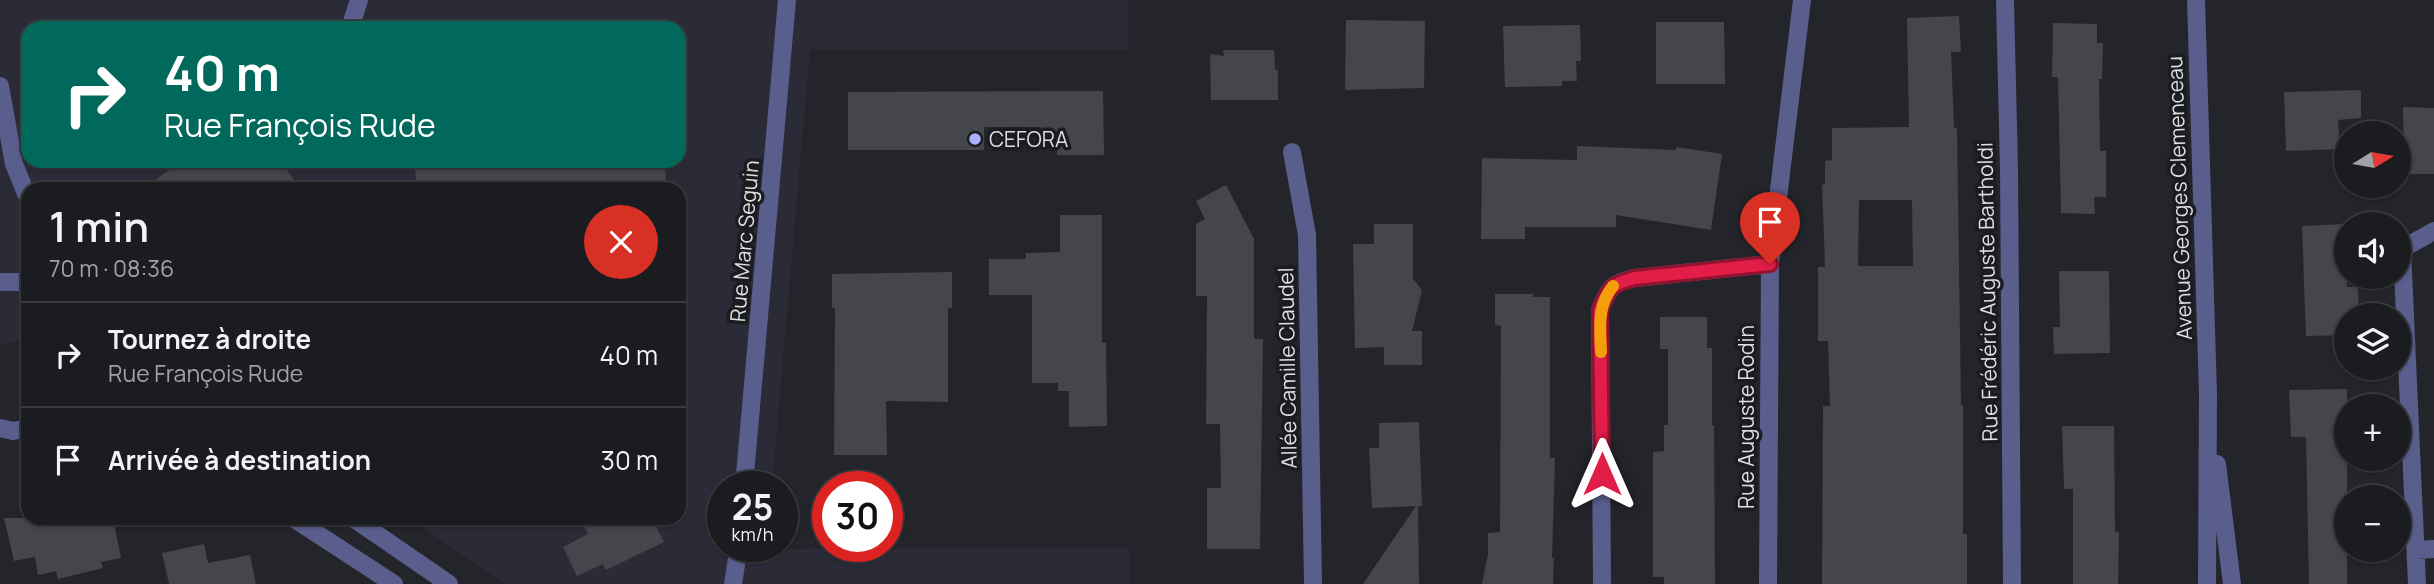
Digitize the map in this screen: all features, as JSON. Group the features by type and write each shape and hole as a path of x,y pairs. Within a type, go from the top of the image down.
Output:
{"street":[{"path":"352,21 359,0"},
{"name":"Rue Marc Seguin","path":"745,471 787,0"},
{"name":"Rue Auguste Rodin","path":"1768,584 1770,264 1802,0"},
{"name":"Rue Frédéric Auguste Bartholdi","path":"2005,0 2012,584"},
{"name":"Avenue Georges Clemenceau","path":"2196,0 2208,394 2207,584"},
{"path":"0,86 14,164 21,182"},
{"name":"Allée Camille Claudel","path":"1292,152 1307,235 1313,584"},
{"path":"2417,584 2402,249 2434,230"},
{"path":"1602,584 1600,310 1606,296 1616,282 1635,278 1770,264"},
{"path":"0,282 21,282"},
{"name":"Avenue Georges Clemenceau","path":"2208,394 2232,584"},
{"path":"304,525 394,584"},
{"path":"363,525 449,584"},
{"path":"2416,550 2434,550"},
{"path":"733,584 736,562"}],"shaded area":[{"path":"0,0 1128,0 1128,50 810,49 773,471 707,471 707,562 798,562 798,549 812,549 812,562 903,562 903,549 1129,548 1130,584 505,584 419,525 686,525 686,182 21,182 21,340 0,346"}],"building":[{"path":"1959,16 1961,52 1951,52 1954,128 1957,128 1963,534 1967,534 1967,584 1822,584 1823,406 1830,406 1828,341 1818,341 1818,267 1825,267 1822,185 1825,184 1825,161 1832,160 1832,128 1909,127 1907,18","holes":["1859,200 1912,200 1913,266 1858,266"]},
{"path":"1346,20 1425,21 1424,88 1345,90"},
{"path":"1656,22 1724,22 1725,84 1656,84"},
{"path":"2053,23 2097,24 2097,43 2103,43 2102,79 2099,79 2100,151 2106,151 2106,197 2094,197 2095,214 2061,213 2058,77 2052,77"},
{"path":"1580,25 1581,61 1576,61 1577,81 1562,81 1562,86 1505,87 1503,26"},
{"path":"1223,50 1274,50 1275,70 1278,70 1278,100 1211,100 1210,54 1224,56"},
{"path":"2361,90 2361,118 2334,121 2334,149 2286,151 2284,92"},
{"path":"1103,91 1104,155 1057,155 1057,139 1041,139 1040,127 984,127 984,150 848,150 848,92"},
{"path":"2403,107 2434,108 2434,174 2412,174 2412,121 2403,121"},
{"path":"1577,146 1676,150 1676,147 1722,154 1711,230 1616,215 1616,227 1525,227 1525,239 1481,239 1482,158 1577,160"},
{"path":"172,168 286,168 295,182 152,182"},
{"path":"415,168 665,168 666,182 416,182"},
{"path":"1226,185 1254,239 1254,339 1263,339 1260,549 1207,549 1207,488 1221,488 1220,424 1206,424 1207,296 1196,296 1196,224 1205,219 1196,201"},
{"path":"1060,215 1102,215 1102,343 1106,343 1107,426 1069,427 1069,391 1058,391 1058,383 1032,383 1032,295 989,295 989,259 1026,259 1026,253 1060,252"},
{"path":"1374,224 1413,224 1413,279 1422,290 1412,331 1422,331 1422,365 1384,365 1384,347 1355,348 1353,244 1374,244"},
{"path":"2334,225 2334,289 2358,289 2359,303 2334,303 2334,335 2306,336 2302,226"},
{"path":"2059,271 2109,271 2110,353 2054,354 2053,327 2060,327"},
{"path":"952,272 952,308 948,308 948,402 886,401 887,455 834,455 835,308 832,308 832,274"},
{"path":"1495,294 1550,297 1550,458 1555,458 1553,584 1482,584 1488,554 1488,533 1500,532 1501,326 1495,325"},
{"path":"1660,317 1707,317 1707,348 1712,348 1715,584 1664,584 1664,577 1653,577 1653,452 1664,451 1664,425 1668,425 1668,349 1660,349"},
{"path":"2347,389 2347,394 2334,394 2334,471 2347,471 2347,485 2334,485 2334,562 2347,562 2347,584 2309,584 2306,437 2291,437 2289,390"},
{"path":"1419,422 1422,506 1418,506 1419,584 1363,584 1416,506 1372,508 1369,448 1379,448 1379,423"},
{"path":"2062,426 2114,426 2115,532 2119,532 2118,584 2073,584 2073,489 2064,489"},
{"path":"4,518 21,518 21,525 114,525 121,558 101,562 103,568 58,579 56,571 38,575 35,557 14,561"},
{"path":"584,525 656,525 664,542 606,570 603,564 577,576 563,547 588,534"},
{"path":"204,544 208,563 250,555 256,584 169,584 162,553"}],"slow traffic":[{"path":"1601,352 1600,310 1613,286"}],"place":[{"name":"CEFORA","path":"975,139"}],"route":[{"path":"1602,474 1600,310 1616,282 1770,264"}]}
